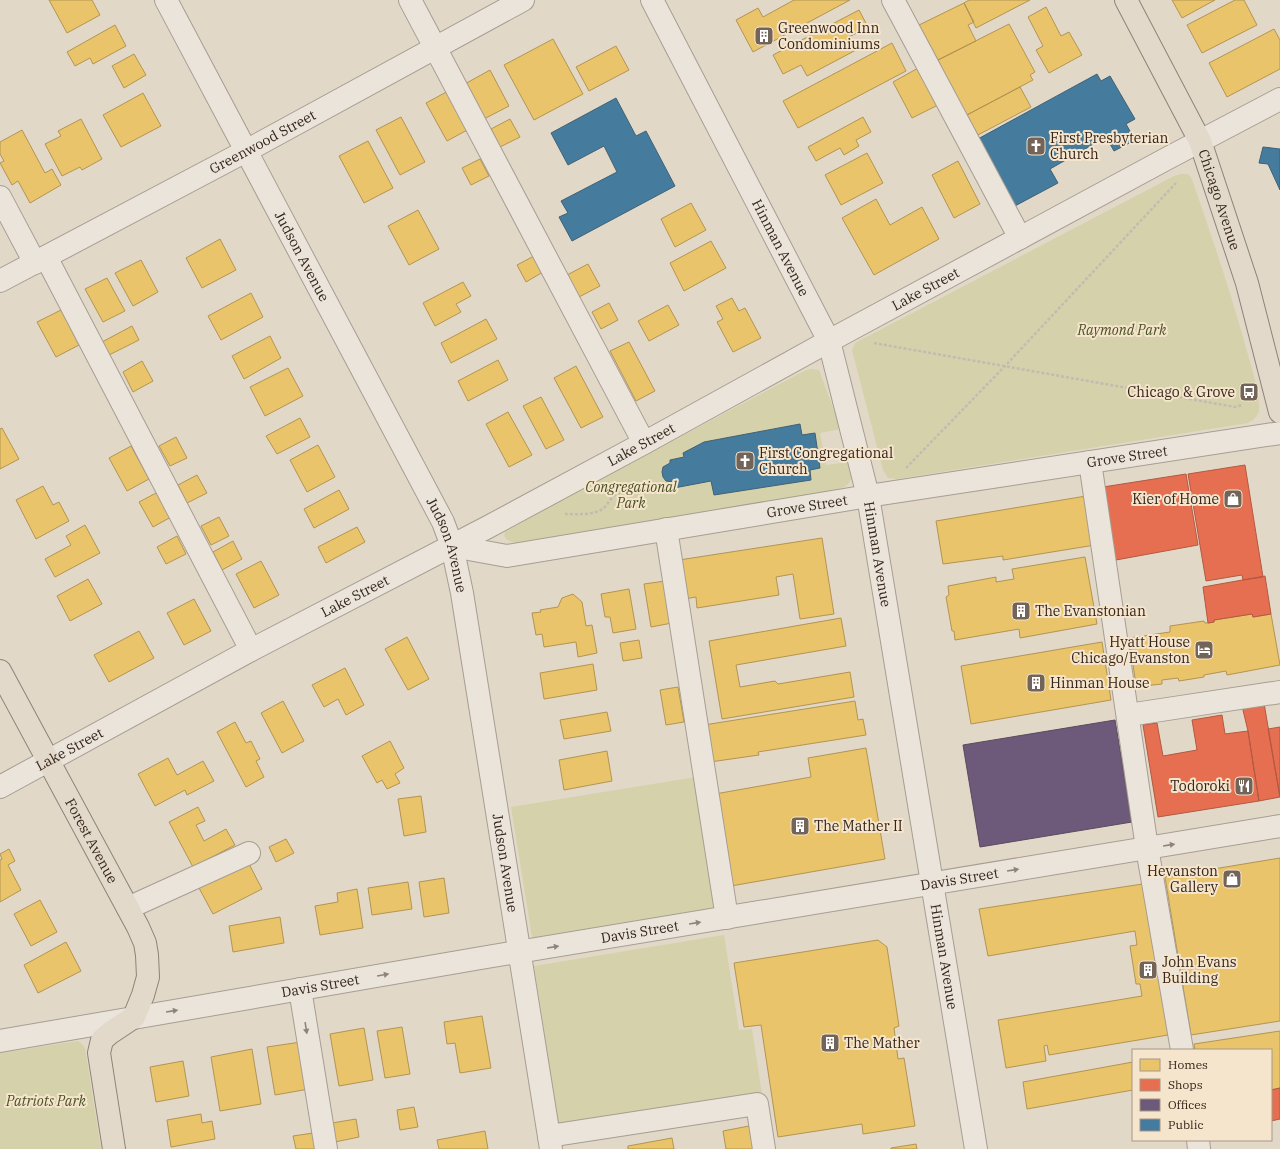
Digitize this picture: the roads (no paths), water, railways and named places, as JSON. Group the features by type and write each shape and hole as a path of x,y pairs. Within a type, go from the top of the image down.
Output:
{"main road":[{"name":"Chicago Avenue","path":"1126,0 1200,140 1247,283 1280,412"},
{"name":"Forest Avenue","path":"0,671 128,908 145,944 148,977 143,995 134,1017"},
{"path":"114,1149 99,1053 102,1040 110,1032 134,1017"}],"street":[{"name":"Judson Avenue","path":"166,0 443,522 452,546 462,593 550,1142"},
{"path":"410,0 644,443"},
{"name":"Greenwood Street","path":"0,281 246,150 522,0"},
{"name":"Hinman Avenue","path":"652,0 828,341 868,496 976,1149"},
{"path":"893,0 1020,238"},
{"name":"Lake Street","path":"0,787 251,650 452,546 644,443 828,341 1200,140 1280,99"},
{"path":"0,197 41,260 251,650"},
{"name":"Grove Street","path":"452,546 507,556 868,496 1280,433"},
{"path":"1090,462 1147,848 1182,1049"},
{"path":"666,530 727,918"},
{"path":"1128,715 1280,692"},
{"name":"Davis Street","path":"0,1041 520,952 1280,826"},
{"path":"128,908 249,853"},
{"path":"300,989 326,1149"},
{"path":"550,1142 757,1104 764,1149"}],"place":[{"name":"Greenwood Inn Condominiums","path":"764,36"},
{"name":"First Presbyterian Church","path":"1036,146"},
{"name":"Chicago & Grove","path":"1249,392"},
{"name":"First Congregational Church","path":"745,461"},
{"name":"Kier of Home","path":"1233,499"},
{"name":"The Evanstonian","path":"1021,611"},
{"name":"Hyatt House Chicago/Evanston","path":"1204,650"},
{"name":"Hinman House","path":"1036,683"},
{"name":"Todoroki","path":"1244,786"},
{"name":"The Mather II","path":"800,826"},
{"name":"Hevanston Gallery","path":"1232,879"},
{"name":"John Evans Building","path":"1148,970"},
{"name":"The Mather","path":"830,1043"}],"park label":[{"name":"Raymond Park","path":"1122,330"},
{"name":"Congregational Park","path":"631,496"},
{"name":"Patriots Park","path":"46,1101"}]}
